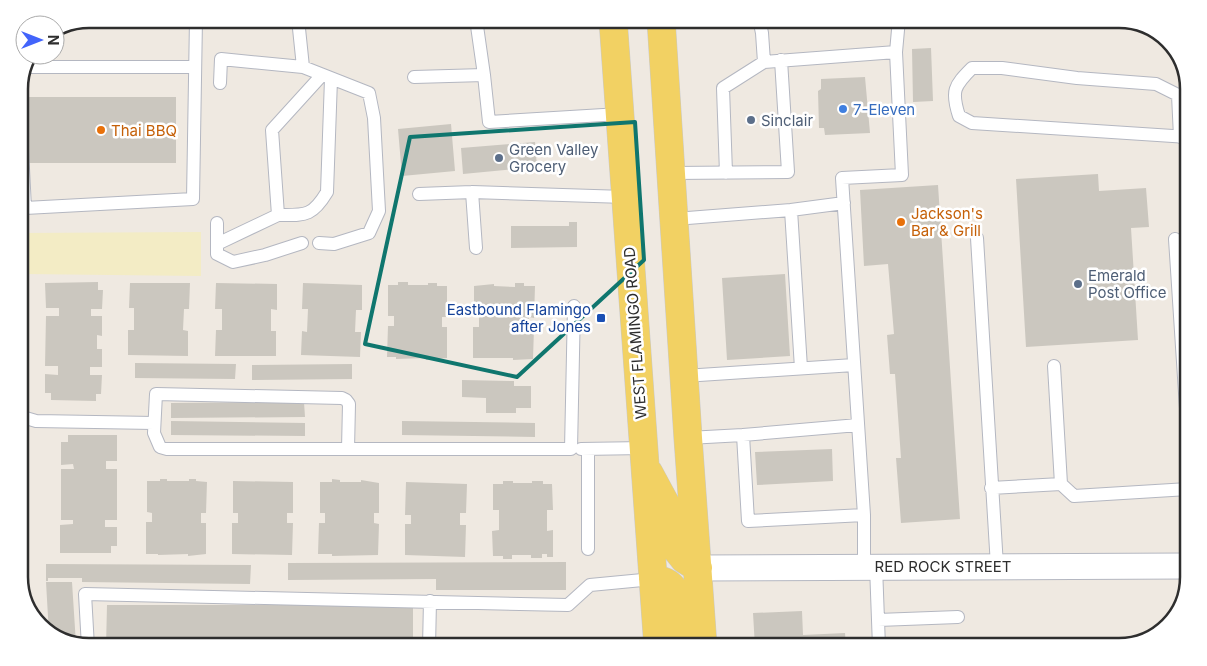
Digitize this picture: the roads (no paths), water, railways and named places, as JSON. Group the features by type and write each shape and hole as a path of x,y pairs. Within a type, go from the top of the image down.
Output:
{"main road":[{"name":"WEST FLAMINGO ROAD","path":"613,27 657,638"},
{"path":"662,27 688,438 703,638"},
{"path":"644,456 670,512 672,539 676,549 684,558 698,568"},
{"path":"653,579 667,582 673,587 676,596 679,638"}],"street":[{"name":"RED ROCK STREET","path":"698,568 1180,566"}],"lane":[{"path":"28,208 193,200 196,27"},
{"path":"299,27 303,67"},
{"path":"477,27 489,122 620,114"},
{"path":"761,27 764,62"},
{"path":"879,638 864,515 842,178 902,175 896,52 898,27"},
{"path":"726,173 723,88 764,62 896,52"},
{"path":"220,83 221,59 303,67 369,93 374,118 379,211 369,233 334,244 319,243"},
{"path":"672,174 788,172 781,60"},
{"path":"33,66 195,66"},
{"path":"1179,96 1156,84 1077,78 1002,68 972,68 958,82 954,99 958,116 972,123 1179,137"},
{"path":"414,78 484,75"},
{"path":"278,214 272,130 326,77"},
{"path":"217,244 278,214 304,214 318,206 326,192 326,77"},
{"path":"419,194 472,192 625,197"},
{"path":"472,192 476,248"},
{"path":"675,219 791,210 844,202"},
{"path":"791,210 801,368"},
{"path":"217,223 217,254 233,262 265,255 302,243"},
{"path":"977,238 997,566"},
{"path":"1175,240 1179,308"},
{"path":"571,449 574,306"},
{"path":"684,376 854,365"},
{"path":"1054,366 1061,484 1074,496 1180,490"},
{"path":"348,448 349,404 342,398 156,394 154,433 160,447 167,449 588,449 644,456"},
{"path":"28,419 36,421 154,423"},
{"path":"688,438 858,425"},
{"path":"743,434 748,521 864,515"},
{"path":"588,449 588,549"},
{"path":"991,488 1061,484"},
{"path":"87,638 85,594 568,605 590,585 653,579"},
{"path":"429,638 430,602"},
{"path":"878,620 958,617"}],"place":[{"name":"7-Eleven","path":"843,109"},
{"name":"Sinclair","path":"751,120"},
{"name":"Thai BBQ","path":"101,130"},
{"name":"Green Valley Grocery","path":"499,158"},
{"name":"Jackson's Bar & Grill","path":"901,222"},
{"name":"Emerald Post Office","path":"1078,284"},
{"name":"Eastbound Flamingo after Jones","path":"601,318"}]}
